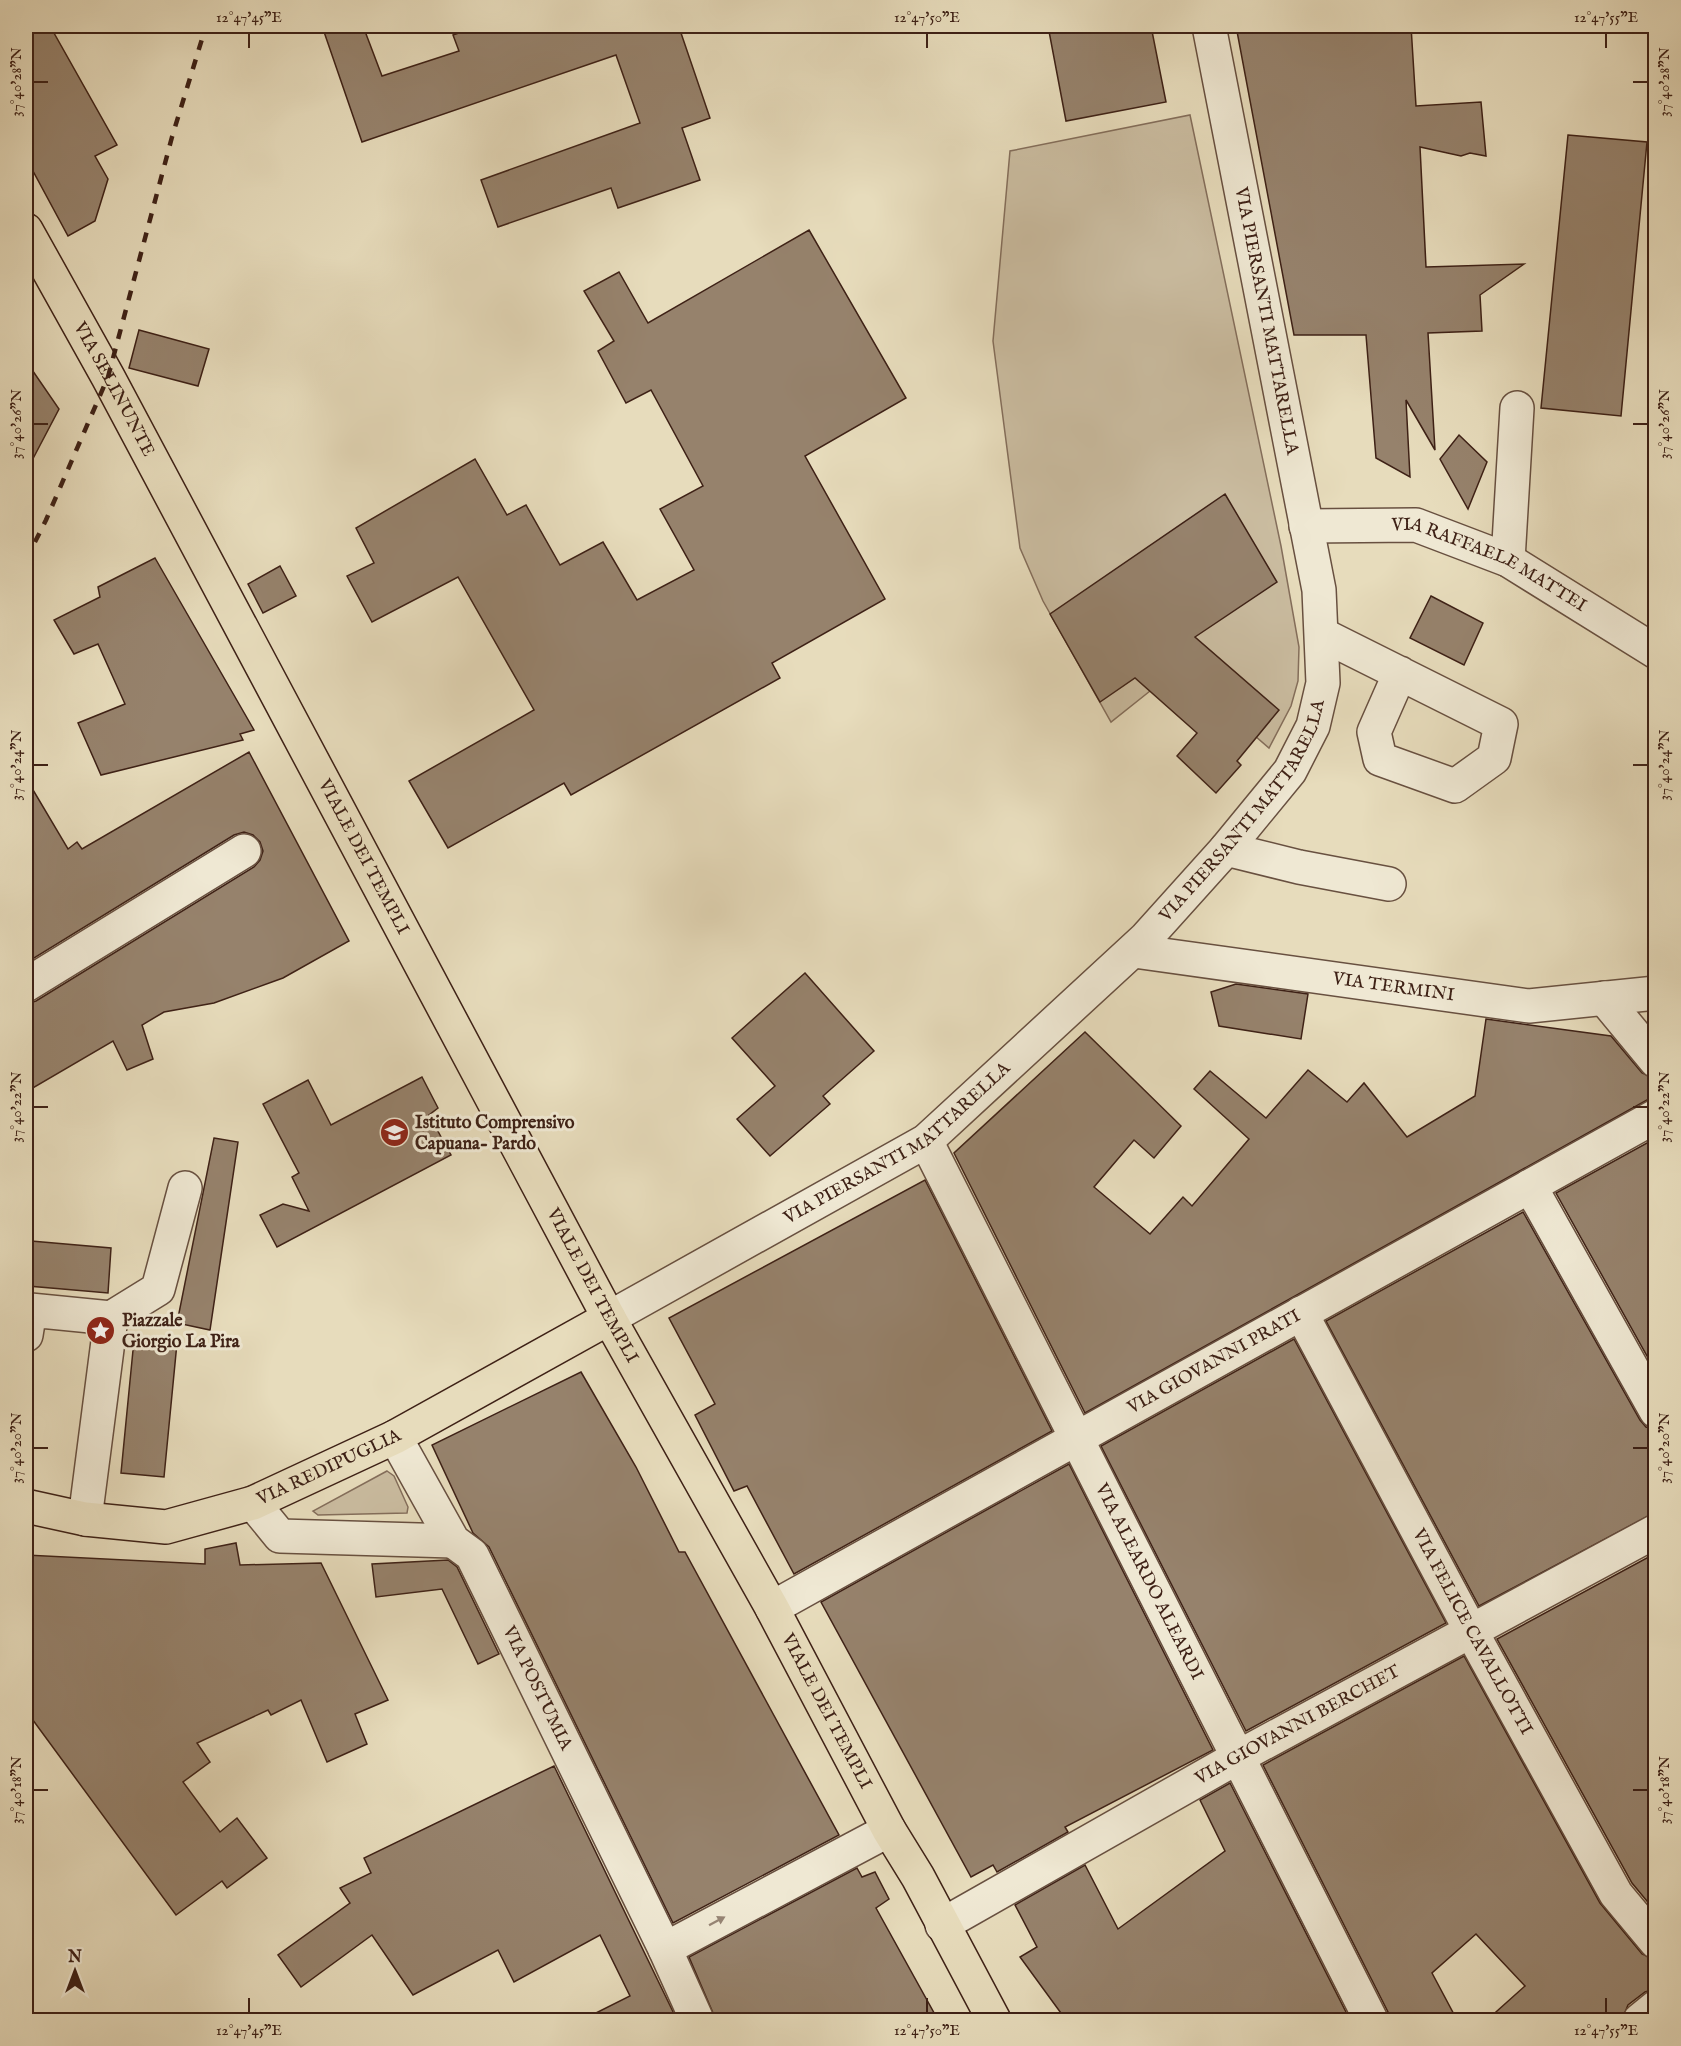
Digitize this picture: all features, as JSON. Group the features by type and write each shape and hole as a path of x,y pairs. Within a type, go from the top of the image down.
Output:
{"main road":[{"name":"VIA SELINUNTE","path":"26,230 199,548"},
{"name":"VIALE DEI TEMPLI","path":"199,548 609,1318 772,1608 889,1830 994,2020"},
{"name":"VIA REDIPUGLIA","path":"26,1506 85,1519 166,1527 253,1503 395,1437 609,1318"}],"street":[{"name":"VIA PIERSANTI MATTARELLA","path":"609,1318 926,1141 1134,951 1226,849 1290,771 1313,726 1323,682 1323,635 1319,590 1209,26"},
{"path":"1508,560 1517,408"},
{"name":"VIA RAFFAELE MATTEI","path":"1306,526 1416,525 1508,560 1656,652"},
{"path":"1323,635 1400,673"},
{"path":"1226,849 1299,867 1389,884"},
{"path":"26,985 244,851"},
{"name":"VIA TERMINI","path":"1134,951 1529,1006 1656,993"},
{"path":"1605,998 1656,1061"},
{"name":"VIA GIOVANNI PRATI","path":"772,1608 1656,1116"},
{"name":"VIA ALEARDO ALEARDI","path":"926,1141 1371,2020"},
{"path":"1530,1186 1656,1411"},
{"path":"26,1335 30,1310 111,1318 158,1289 185,1188"},
{"name":"VIA FELICE CAVALLOTTI","path":"1301,1313 1471,1631 1616,1894 1656,1942"},
{"path":"85,1519 111,1318"},
{"name":"VIA POSTUMIA","path":"395,1437 453,1541 472,1555 665,1949 697,2020"},
{"path":"253,1503 280,1536 453,1541"},
{"name":"VIA GIOVANNI BERCHET","path":"942,1925 1238,1757 1656,1531"},
{"path":"665,1949 889,1830"},
{"path":"1640,2020 1656,2007"}],"shaded area":[{"path":"1190,115 1281,546 1299,647 1298,681 1291,706 1269,748 1173,665 1150,691 1111,722 1043,601 1020,548 993,341 1010,151"},
{"path":"387,1471 394,1476 408,1507 407,1513 318,1515 313,1511"}],"building":[{"path":"26,26 50,26 117,145 95,156 108,179 95,221 68,236 26,158"},
{"path":"322,26 363,26 382,76 459,51 453,35 479,26 688,26 689,31 681,33 710,118 682,128 700,180 618,208 611,188 498,227 481,180 640,123 616,55 362,142"},
{"path":"1048,26 1151,26 1166,102 1066,121"},
{"path":"1236,26 1411,26 1416,106 1481,102 1486,156 1470,153 1461,156 1420,147 1426,267 1524,264 1480,295 1482,331 1428,333 1435,450 1406,400 1410,477 1376,458 1366,335 1294,335"},
{"path":"1568,135 1647,142 1621,416 1541,408"},
{"path":"809,230 906,398 805,456 885,599 772,663 780,678 571,795 564,783 448,848 409,781 534,710 458,577 372,622 347,576 374,563 356,528 475,459 507,515 526,505 560,565 603,542 637,600 694,570 660,509 703,486 651,390 626,403 598,351 614,341 584,291 619,272 648,323"},
{"path":"139,330 209,349 198,386 129,368"},
{"path":"26,361 59,409 26,472"},
{"path":"1459,435 1487,462 1468,509 1440,459"},
{"path":"1225,494 1277,582 1195,637 1279,710 1237,761 1241,765 1216,793 1177,756 1197,733 1135,678 1100,702 1050,614"},
{"path":"155,558 254,730 240,734 243,740 101,775 78,723 125,704 98,644 74,654 54,620 100,597 98,587"},
{"path":"280,566 296,596 263,613 248,584"},
{"path":"1431,596 1483,623 1464,665 1410,638"},
{"path":"249,752 349,941 283,978 214,1003 164,1012 142,1025 153,1059 127,1070 113,1041 26,1092 26,1004 36,1001 254,867 263,851 260,842 253,835 244,832 234,835 26,963 26,778 68,849 77,842 82,849"},
{"path":"805,973 874,1051 823,1096 830,1104 770,1156 737,1119 775,1086 732,1038"},
{"path":"1236,984 1308,994 1301,1039 1219,1026 1211,992"},
{"path":"1486,1019 1611,1036 1642,1073 1656,1079 1656,1097 1085,1413 954,1153 1085,1032 1181,1126 1154,1158 1134,1140 1094,1187 1150,1234 1183,1197 1192,1206 1249,1139 1194,1089 1210,1071 1266,1118 1308,1070 1347,1102 1364,1083 1407,1137 1475,1096"},
{"path":"422,1077 438,1108 429,1115 451,1155 277,1247 260,1215 283,1204 309,1211 292,1177 299,1173 263,1104 308,1080 331,1125"},
{"path":"214,1138 238,1142 210,1330 177,1323"},
{"path":"1656,1138 1656,1372 1556,1193"},
{"path":"925,1180 1052,1431 794,1574 747,1486 734,1491 695,1415 715,1404 669,1318"},
{"path":"1523,1212 1640,1420 1646,1427 1656,1430 1656,1512 1479,1606 1326,1321"},
{"path":"31,1241 111,1248 108,1293 28,1286"},
{"path":"1294,1339 1446,1623 1246,1731 1101,1446"},
{"path":"134,1340 177,1343 164,1477 121,1473"},
{"path":"581,1372 636,1467 679,1552 685,1552 839,1835 673,1923 489,1547 473,1533 432,1445"},
{"path":"1069,1464 1213,1750 1065,1827 1068,1832 997,1872 993,1865 971,1877 821,1602"},
{"path":"236,1543 240,1565 321,1563 388,1700 355,1714 367,1744 327,1762 301,1700 271,1715 268,1710 197,1743 210,1762 183,1782 220,1832 237,1818 267,1858 227,1888 222,1881 176,1915 27,1712 26,1555 205,1564 205,1549"},
{"path":"1656,1553 1656,1912 1632,1883 1497,1639"},
{"path":"448,1560 457,1567 499,1654 478,1664 442,1589 376,1597 372,1564"},
{"path":"1464,1656 1600,1903 1642,1954 1656,1960 1656,1989 1645,1992 1628,2005 1622,2020 1487,2020 1525,1986 1476,1934 1432,1973 1457,2020 1390,2020 1263,1765"},
{"path":"554,1766 677,2020 582,2020 630,1996 600,1935 514,1982 498,1950 413,1995 372,1935 301,1987 278,1955 350,1903 340,1888 371,1873 364,1858"},
{"path":"1230,1783 1350,2020 1066,2020 1020,1957 1037,1947 1015,1905 1085,1865 1118,1929 1225,1851 1200,1800"},
{"path":"857,1868 862,1877 875,1872 889,1899 876,1908 938,2020 716,2020 689,1957"}],"railway":[{"path":"26,560 46,520 108,377 172,137 206,26"}],"place":[{"name":"Istituto Comprensivo Capuana- Pardo","path":"394,1133"},
{"name":"Piazzale Giorgio La Pira","path":"101,1331"}]}
